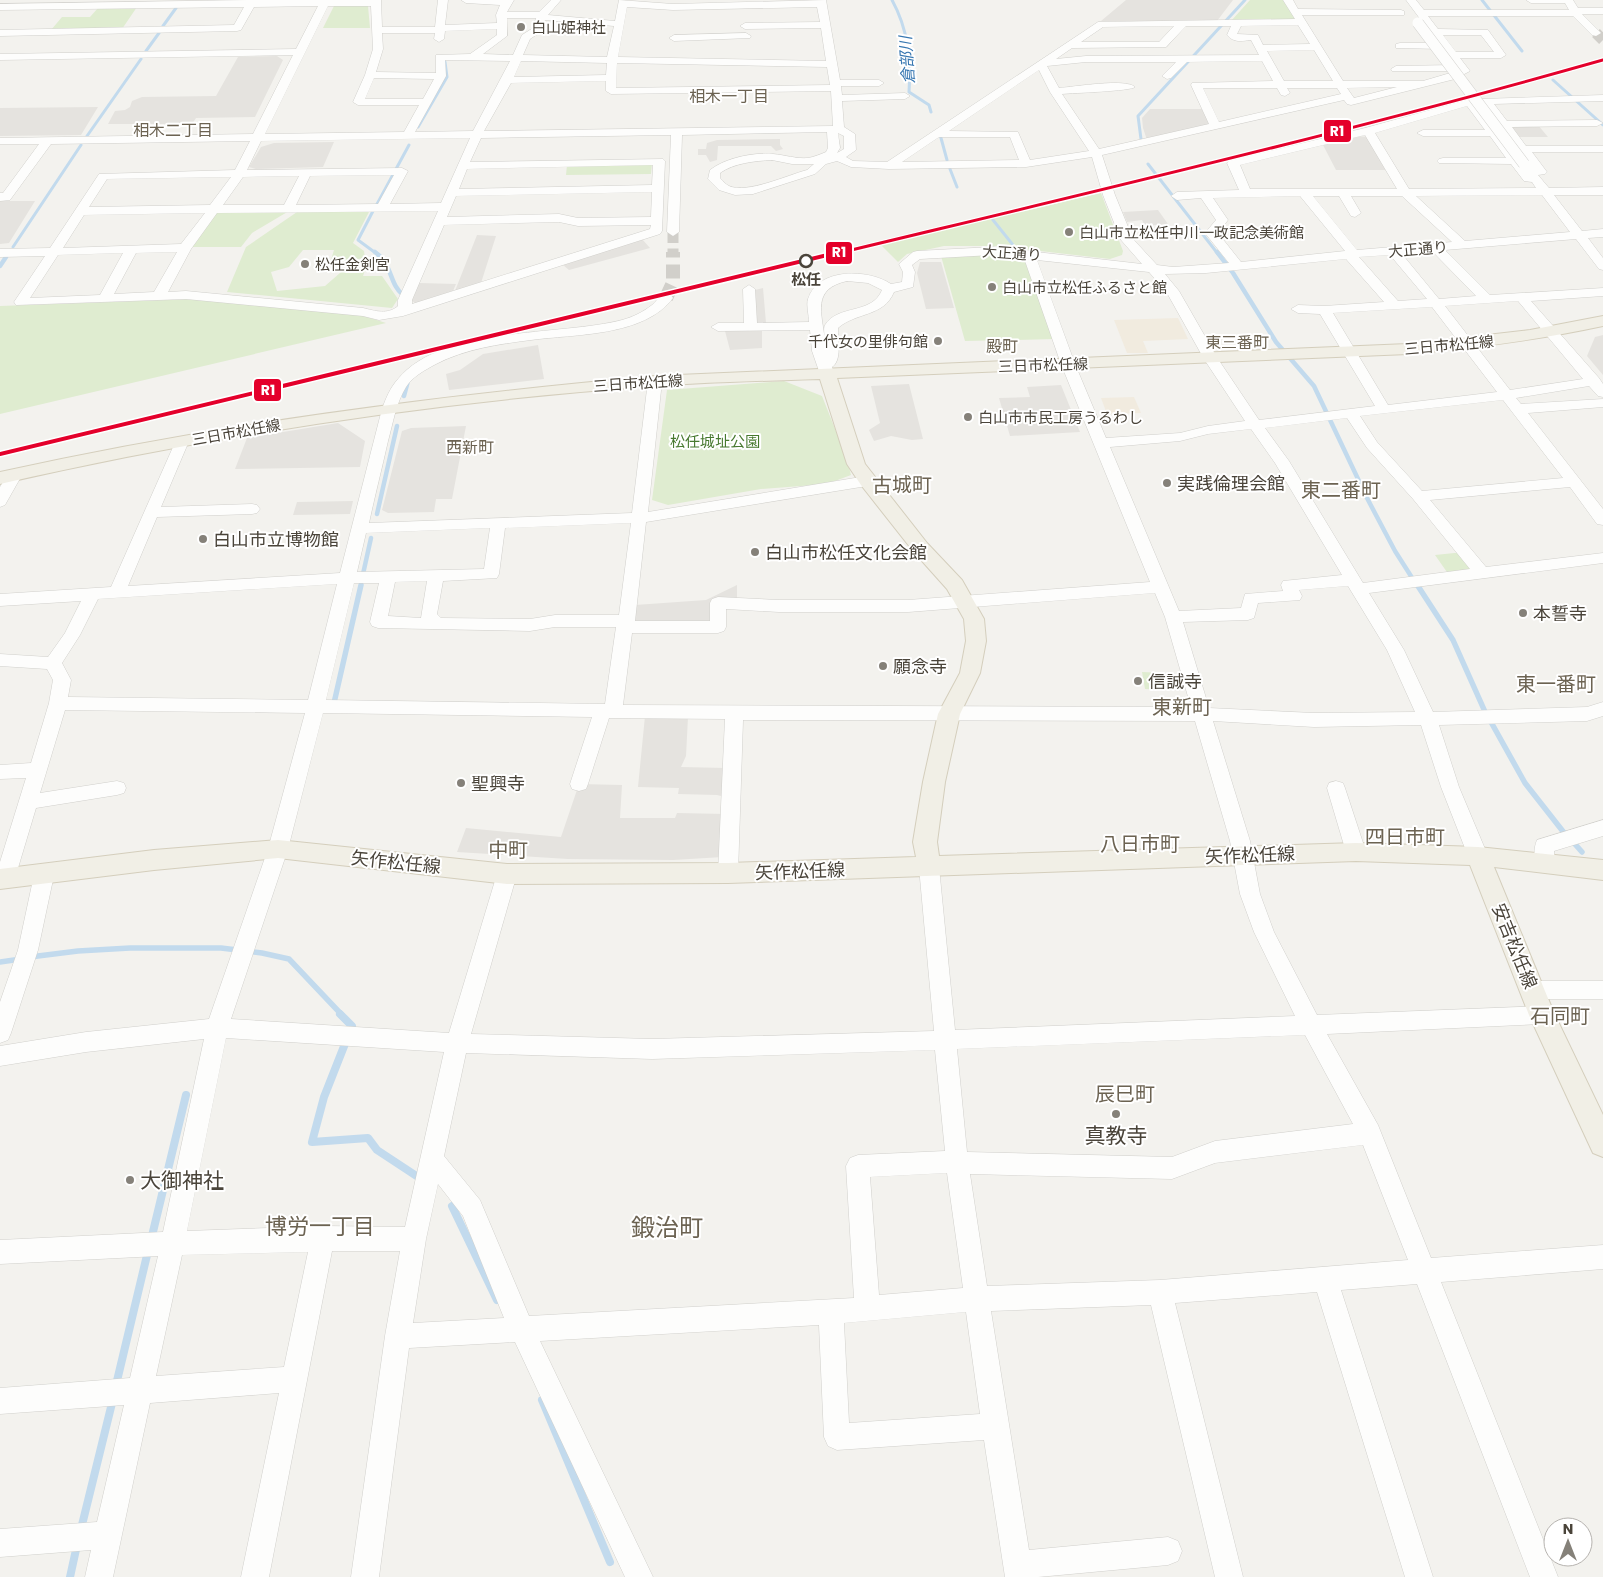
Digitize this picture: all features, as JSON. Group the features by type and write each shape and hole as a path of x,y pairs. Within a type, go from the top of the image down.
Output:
{"main road":[{"name":"三日市松任線","path":"7,476 290,423 389,409 655,381 1289,356 1468,344 1554,333 1603,321"},
{"path":"826,374 856,464 867,481 920,547 955,585 974,620 976,641 970,673 949,714 934,782 925,842 929,867"},
{"name":"矢作松任線","path":"2,879 154,860 278,849 507,874 728,873 1356,852 1478,856 1603,870"},
{"name":"安吉松任線","path":"1478,856 1542,1014 1603,1144"}],"street":[{"path":"0,5 3,0"},
{"path":"408,135 441,76 439,29 445,0"},
{"path":"458,0 507,2 501,15 502,36 472,57"},
{"path":"398,313 405,307 405,300 438,221 465,166 477,134 507,80 526,37 538,29 542,16 556,0"},
{"path":"889,166 1101,24 1228,22 1298,17 1334,12 1401,13 1437,32 1465,71 1451,78 1351,102 1348,96 1339,83 1298,17 1288,0"},
{"path":"1327,0 1334,12"},
{"path":"1392,0 1401,13"},
{"path":"1401,0 1519,162"},
{"path":"1411,0 1416,20"},
{"path":"1523,0 1568,0 1576,12 1596,33"},
{"path":"159,296 185,248 239,174 325,1"},
{"path":"0,5 377,1 378,48 370,75 358,102 427,102"},
{"path":"0,56 237,28 252,2"},
{"path":"834,156 836,90 830,64 821,2 743,3 672,7 624,2 612,59 611,91 836,90 904,96"},
{"path":"743,3 746,44"},
{"path":"1416,20 1486,13 1603,11"},
{"path":"1358,12 1367,25"},
{"path":"501,15 542,16 619,24"},
{"path":"1228,22 1232,35 1236,38 1254,37 1294,109"},
{"path":"1068,45 1162,45 1183,23"},
{"path":"440,57 612,59 746,44 824,25"},
{"path":"377,30 503,26"},
{"path":"1437,32 1484,32 1501,55 1454,55"},
{"path":"0,33 117,43 301,52"},
{"path":"674,38 746,44 830,64"},
{"path":"1400,46 1447,46"},
{"path":"1427,46 1451,78"},
{"path":"1260,48 1317,47"},
{"path":"1041,63 1086,60 1266,58"},
{"path":"1167,76 1184,59"},
{"path":"1041,63 1055,92 1096,153 1109,195 1128,240 1173,291 1211,359 1255,425 1282,461 1395,650 1428,720 1450,787 1478,856"},
{"path":"1396,69 1463,68"},
{"path":"370,75 441,76"},
{"path":"507,80 612,78"},
{"path":"836,90 879,83"},
{"path":"1216,126 1196,85 1423,84"},
{"path":"1055,92 1102,87 1130,87"},
{"path":"0,142 836,129 848,134 850,150 834,156 822,162 811,172 753,190 735,191 723,188 714,179 714,172 722,166 772,157 792,161 810,161 834,156 859,166 1040,164 1348,96"},
{"path":"1603,98 1486,100 1487,102 1470,102 1495,136 1547,193 1603,266"},
{"path":"1572,99 1600,126"},
{"path":"1487,102 1523,149 1547,193"},
{"path":"1246,194 1233,163 1368,131 1466,103"},
{"path":"1504,124 1600,126"},
{"path":"1368,131 1405,192 1462,245"},
{"path":"673,232 677,132"},
{"path":"1424,133 1515,138"},
{"path":"935,134 1014,134 1026,164"},
{"path":"0,198 6,197 48,141"},
{"path":"1523,149 1603,149"},
{"path":"382,208 402,171 103,176 21,302 186,295 363,312 379,316 398,313 656,231 659,161 465,166"},
{"path":"792,161 797,168 793,179"},
{"path":"1443,161 1519,162"},
{"path":"288,208 306,172"},
{"path":"7,178 21,178"},
{"path":"453,193 658,188"},
{"path":"1177,196 1304,193 1547,193 1603,191"},
{"path":"1304,193 1394,305"},
{"path":"1343,193 1355,213"},
{"path":"1205,195 1222,220 1211,233 1231,267"},
{"path":"81,211 446,207"},
{"path":"438,221 559,218 578,222 657,221"},
{"name":"大正通り","path":"888,289 908,284 909,272 905,264 917,255 992,251 1173,271 1603,233"},
{"path":"0,252 185,248"},
{"path":"1436,248 1486,299"},
{"path":"105,298 132,249"},
{"path":"1394,252 1436,302 1603,520"},
{"path":"1029,254 1068,364 1150,561 1158,587 1164,594 1173,617 1243,855 1250,894 1264,932 1288,982 1370,1133 1544,1577"},
{"path":"852,277 874,279 882,283 888,289 886,298 879,306 846,315 831,327 832,350 826,374 819,351 814,300 816,293 821,286 852,277"},
{"path":"749,290 751,327"},
{"path":"1298,308 1324,310 1603,292"},
{"path":"1521,297 1554,333 1603,393"},
{"path":"100,1577 86,1537 157,1243 217,1028 278,849 389,409 404,380 415,370 450,352 518,338 599,328 628,322 651,312 666,298"},
{"path":"814,300 822,308 846,315"},
{"path":"1324,310 1384,409"},
{"path":"718,327 816,326"},
{"path":"579,784 608,710 625,624 640,518 655,381"},
{"path":"1102,443 1180,437 1208,430 1506,395 1594,381"},
{"path":"1518,409 1603,403"},
{"path":"1337,415 1372,446 1418,496 1482,573"},
{"path":"117,592 182,442"},
{"path":"0,502 7,476"},
{"path":"359,528 640,518 867,481"},
{"path":"1418,496 1574,482"},
{"path":"152,512 252,509"},
{"path":"0,600 346,578 491,574 498,524"},
{"path":"1173,617 1248,614 1251,598 1294,596 1289,585 1355,585 1413,582 1603,558"},
{"path":"436,575 428,616 437,624"},
{"path":"388,577 378,622 437,624 530,624 555,621 718,627 718,603 779,606 908,606 1158,587"},
{"path":"53,663 72,635 92,594"},
{"path":"0,660 53,663"},
{"path":"2,879 58,703 62,680 53,663"},
{"path":"58,703 734,713 1202,714 1314,720 1428,720 1587,714 1603,709"},
{"path":"728,873 734,713"},
{"path":"0,772 38,770"},
{"path":"28,802 117,788"},
{"path":"1336,788 1356,852"},
{"path":"1545,863 1544,846 1603,828"},
{"path":"929,867 958,1162 994,1426 1019,1571 1168,1551"},
{"path":"365,1577 398,1336 414,1239 457,1043 507,874"},
{"path":"0,1033 25,957 44,875"},
{"path":"1533,990 1603,990"},
{"path":"0,1056 86,1042 217,1028 457,1043 652,1049 946,1040 1542,1014"},
{"path":"867,1308 858,1166 958,1162 1002,1165 1172,1168 1215,1152 1370,1133"},
{"path":"431,1158 472,1208 521,1328 639,1577"},
{"path":"255,1577 322,1238"},
{"path":"0,1252 157,1243 322,1238 414,1239"},
{"path":"398,1336 831,1312 976,1299 1160,1292 1603,1257"},
{"path":"1325,1278 1419,1577"},
{"path":"1160,1292 1229,1577"},
{"path":"831,1312 837,1437 994,1426"},
{"path":"0,1401 294,1379"},
{"path":"0,1542 86,1537"}],"shaded area":[{"path":"1126,0 1233,0 1217,21 1101,21"},
{"path":"277,56 283,60 255,117 196,118 192,124 108,124 115,111 125,110 130,107 132,101 142,97 216,96 238,57"},
{"path":"98,107 81,135 0,136 0,108"},
{"path":"1150,109 1202,109 1209,124 1147,140 1142,118"},
{"path":"1508,125 1538,125 1548,137 1518,137"},
{"path":"1358,136 1367,137 1387,170 1336,170 1323,145"},
{"path":"780,139 780,145 783,149 776,151 771,146 718,146 717,160 710,162 706,155 698,155 698,149 706,149 707,143 717,140"},
{"path":"334,142 323,167 256,169 249,167 261,147 274,143"},
{"path":"0,201 35,201 9,243 0,244"},
{"path":"1158,210 1168,224 1145,226 1142,220 1127,222 1123,212"},
{"path":"477,235 496,236 481,283 455,291"},
{"path":"642,239 650,248 569,270 563,265"},
{"path":"920,262 941,262 954,308 926,309 917,273"},
{"path":"419,283 456,284 453,291 415,303 411,300"},
{"path":"763,288 766,323 756,322 755,290"},
{"path":"1178,318 1188,339 1143,341 1148,353 1127,353 1114,320"},
{"path":"762,330 762,348 730,350 725,331"},
{"path":"1603,335 1603,375 1587,356 1595,337"},
{"path":"538,345 544,379 449,390 446,374 460,370 483,354"},
{"path":"909,384 923,439 912,440 891,436 874,441 869,430 880,423 871,386"},
{"path":"1061,385 1080,432 1010,436 999,398 1030,397 1027,387"},
{"path":"1134,397 1141,413 1107,414 1101,398"},
{"path":"338,423 365,441 360,467 235,469 247,438"},
{"path":"466,426 452,499 436,499 434,512 388,513 382,510 402,431 411,428"},
{"path":"353,501 350,514 293,515 297,502"},
{"path":"737,585 737,598 716,600 715,621 638,625 633,620 635,605 706,600"},
{"path":"645,716 688,717 686,756 681,767 726,768 725,797 678,794 679,788 638,787"},
{"path":"579,784 622,785 620,818 675,818 677,813 726,814 723,857 673,860 568,859 457,852 466,828 561,837"}],"green space":[{"path":"1250,0 1285,0 1296,20 1231,21"},
{"path":"334,6 368,6 370,28 323,28"},
{"path":"137,7 122,29 51,30 62,17 90,17 98,8"},
{"path":"652,163 651,174 566,175 567,165"},
{"path":"1101,193 1123,251 1122,255 1110,259 996,246 944,246 907,254 898,262 881,245"},
{"path":"217,211 289,211 252,233 241,247 192,247"},
{"path":"297,212 369,212 353,243 364,251 365,258 330,263 334,250 303,250 289,267 271,272 277,291 325,286 348,266 367,264 363,276 382,276 398,299 392,308 227,292 246,247"},
{"path":"1000,253 1026,256 1056,339 965,341 941,256"},
{"path":"193,299 361,315 386,323 0,414 0,306"},
{"name":"松任城址公園","path":"784,381 822,396 847,459 851,475 827,484 761,489 668,505 652,500 667,390"},
{"path":"1464,552 1478,572 1449,575 1435,555"},
{"path":"1142,672 1164,673 1167,690 1145,689"}],"waterway":[{"name":"倉部川","path":"892,0 905,33 909,56 909,92 929,105 931,112"},
{"path":"1141,139 1138,116 1245,0"},
{"path":"1482,0 1522,51"},
{"path":"163,26 176,8"},
{"path":"146,51 159,33"},
{"path":"87,136 141,59"},
{"path":"418,127 447,77 445,62"},
{"path":"1553,80 1603,125"},
{"path":"941,138 947,160"},
{"path":"13,247 81,145"},
{"path":"376,206 409,145"},
{"path":"1148,164 1218,254"},
{"name":"倉部川","path":"950,169 957,187"},
{"path":"373,211 358,240 377,254"},
{"name":"倉部川","path":"993,220 1013,245"},
{"path":"375,252 385,263 395,285 403,295"},
{"path":"1217,252 1233,273 1276,342 1314,386 1367,498 1395,551 1416,584"},
{"path":"0,266 6,257"},
{"path":"404,396 408,381"},
{"path":"377,514 397,426"},
{"path":"363,574 371,538"},
{"path":"1416,583 1453,640 1486,714"},
{"path":"334,703 361,585"},
{"path":"1491,722 1525,783 1565,834"},
{"path":"1574,843 1582,852"},
{"path":"30,957 78,951 130,948 221,948 262,953 289,959 342,1015"},
{"path":"0,962 21,959"},
{"path":"340,1014 352,1026 324,1097 312,1142 368,1138 377,1150 418,1177"},
{"path":"151,1240 186,1095"},
{"path":"452,1206 497,1300"},
{"path":"116,1385 148,1251"},
{"path":"81,1529 113,1399"},
{"path":"542,1400 610,1562"},
{"path":"70,1577 77,1545"}],"tunnel":[{"path":"1596,33 1603,40"},
{"path":"666,298 673,283 673,232"}],"transit line":[{"name":"R1","path":"0,454 1200,166 1497,90 1603,60"}],"place":[{"name":"白山姫神社","path":"521,27"},
{"name":"白山市立松任中川一政記念美術館","path":"1069,232"},
{"name":"松任","path":"806,261"},
{"name":"松任金剣宮","path":"305,264"},
{"name":"白山市立松任ふるさと館","path":"992,287"},
{"name":"千代女の里俳句館","path":"938,341"},
{"name":"白山市市民工房うるわし","path":"968,417"},
{"name":"実践倫理会館","path":"1167,483"},
{"name":"白山市立博物館","path":"203,539"},
{"name":"白山市松任文化会館","path":"755,552"},
{"name":"本誓寺","path":"1523,613"},
{"name":"願念寺","path":"883,666"},
{"name":"信誠寺","path":"1138,681"},
{"name":"聖興寺","path":"461,783"},
{"name":"真教寺","path":"1116,1114"},
{"name":"大御神社","path":"130,1180"}],"district":[{"name":"相木一丁目","path":"729,96"},
{"name":"相木二丁目","path":"173,130"},
{"name":"東三番町","path":"1237,342"},
{"name":"殿町","path":"1002,346"},
{"name":"西新町","path":"470,447"},
{"name":"古城町","path":"902,485"},
{"name":"東二番町","path":"1341,490"},
{"name":"東一番町","path":"1556,684"},
{"name":"東新町","path":"1182,707"},
{"name":"四日市町","path":"1405,837"},
{"name":"八日市町","path":"1140,844"},
{"name":"中町","path":"508,850"},
{"name":"石同町","path":"1560,1016"},
{"name":"辰巳町","path":"1125,1094"},
{"name":"博労一丁目","path":"320,1226"},
{"name":"鍛治町","path":"667,1227"}]}
